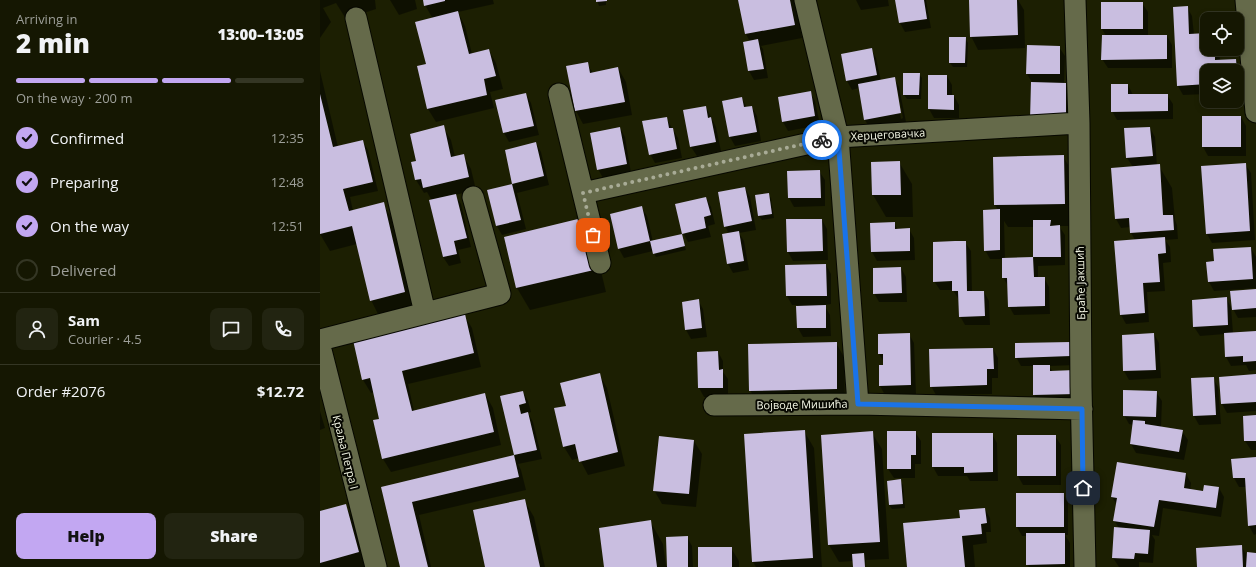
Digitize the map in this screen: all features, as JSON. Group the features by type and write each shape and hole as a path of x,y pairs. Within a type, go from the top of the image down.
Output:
{"street":[{"path":"805,0 838,137 858,404"},
{"name":"Браће Јакшић","path":"1074,0 1079,123 1085,567"},
{"path":"1246,0 1256,112"},
{"path":"356,18 425,313"},
{"path":"559,94 600,263"},
{"name":"Херцеговачка","path":"583,193 838,137 1079,123"},
{"path":"320,340 500,294 473,197"},
{"name":"Краља Петра I","path":"320,346 373,564"},
{"name":"Војводе Мишића","path":"714,405 858,404 1082,409"}],"building":[{"path":"423,0 445,0 445,1 424,6"},
{"path":"596,0 607,0 607,1 596,2"},
{"path":"738,0 790,0 795,25 745,34"},
{"path":"895,0 924,0 927,19 899,23"},
{"path":"969,0 1017,0 1018,35 970,37"},
{"path":"1101,2 1143,2 1143,29 1101,29"},
{"path":"1188,6 1189,34 1200,33 1200,56 1215,56 1215,60 1236,59 1236,64 1200,64 1200,84 1177,86 1173,7"},
{"path":"458,11 469,54 489,49 496,76 484,79 487,95 427,109 417,66 426,64 415,22"},
{"path":"1102,35 1167,35 1167,59 1101,60"},
{"path":"949,37 966,37 965,63 949,63"},
{"path":"758,39 764,69 748,71 743,42"},
{"path":"1027,45 1060,46 1060,74 1026,74"},
{"path":"872,48 877,75 846,81 841,54"},
{"path":"588,62 590,73 618,67 625,102 575,111 566,66"},
{"path":"903,73 920,73 919,95 903,95"},
{"path":"928,75 947,75 947,95 954,95 954,110 928,109"},
{"path":"895,77 901,113 864,120 858,84"},
{"path":"1031,82 1066,83 1066,120 1030,120"},
{"path":"1111,84 1128,84 1128,94 1168,94 1168,111 1111,112"},
{"path":"811,91 815,116 782,122 778,97"},
{"path":"526,93 534,126 503,133 495,100"},
{"path":"320,94 333,147 363,140 373,182 343,189 349,211 384,202 405,292 370,301 352,226 320,234"},
{"path":"742,97 744,107 752,106 757,132 729,137 722,101"},
{"path":"706,106 708,118 711,117 716,142 690,147 683,110"},
{"path":"1202,116 1241,116 1241,147 1202,147"},
{"path":"667,117 669,128 673,128 677,149 649,155 642,121"},
{"path":"444,125 451,157 464,154 469,177 423,188 421,179 415,180 411,162 416,161 410,134"},
{"path":"620,127 627,164 597,170 590,133"},
{"path":"1150,127 1153,156 1126,158 1124,128"},
{"path":"536,142 544,176 512,184 505,150"},
{"path":"1064,155 1065,204 994,205 993,157"},
{"path":"900,161 901,195 872,195 871,162"},
{"path":"1246,163 1250,231 1206,234 1201,166"},
{"path":"1160,164 1163,215 1173,215 1174,230 1130,233 1129,218 1115,219 1111,168"},
{"path":"820,170 821,198 788,198 787,171"},
{"path":"512,184 521,220 496,226 487,190"},
{"path":"745,187 752,221 724,227 718,192"},
{"path":"769,193 772,214 758,216 755,195"},
{"path":"456,194 467,238 454,241 457,254 443,257 429,200"},
{"path":"706,197 711,215 704,217 706,228 682,234 675,204"},
{"path":"642,206 650,241 618,249 610,214"},
{"path":"1000,209 1000,250 984,251 983,210"},
{"path":"582,218 594,270 516,288 504,237"},
{"path":"786,219 822,219 823,251 787,252"},
{"path":"1033,220 1051,220 1050,226 1060,225 1061,257 1033,257"},
{"path":"895,222 895,229 910,228 910,251 871,252 870,223"},
{"path":"739,231 744,261 727,264 722,234"},
{"path":"682,234 685,246 653,254 650,241"},
{"path":"1165,237 1166,253 1158,254 1160,282 1143,283 1145,313 1120,315 1114,241"},
{"path":"966,241 967,291 984,291 985,316 959,317 958,291 952,291 952,281 933,282 933,242"},
{"path":"1251,247 1253,279 1208,282 1206,262 1214,261 1213,249"},
{"path":"1033,257 1034,277 1045,277 1045,306 1008,307 1007,278 1002,278 1002,258"},
{"path":"826,264 827,296 786,296 785,265"},
{"path":"901,267 902,293 873,294 873,268"},
{"path":"1256,289 1256,308 1232,310 1230,291"},
{"path":"1227,297 1228,325 1193,327 1192,300"},
{"path":"699,299 702,328 685,330 682,302"},
{"path":"826,305 826,328 797,328 796,306"},
{"path":"465,314 474,353 402,371 412,411 485,393 494,432 382,459 373,420 379,419 370,378 362,380 353,340"},
{"path":"1256,331 1256,361 1243,362 1243,356 1225,357 1224,333"},
{"path":"910,333 911,385 879,386 879,365 883,365 883,354 878,354 878,334"},
{"path":"1154,333 1156,370 1123,371 1122,335"},
{"path":"837,342 837,389 749,391 748,344"},
{"path":"1071,342 1071,356 1015,358 1015,343"},
{"path":"993,348 994,369 987,369 987,385 930,387 929,349"},
{"path":"718,351 719,370 723,369 723,388 698,388 697,352"},
{"path":"1033,365 1050,365 1050,371 1075,370 1076,394 1033,395"},
{"path":"600,373 618,452 579,462 575,444 563,447 554,408 566,406 560,383"},
{"path":"1256,374 1256,402 1221,404 1219,377"},
{"path":"1214,377 1216,415 1193,416 1191,378"},
{"path":"1123,390 1157,391 1156,417 1123,416"},
{"path":"523,391 526,403 519,405 521,414 528,412 537,450 514,455 500,396"},
{"path":"1256,415 1256,441 1244,441 1243,416"},
{"path":"1133,420 1145,421 1145,424 1183,430 1179,452 1130,444"},
{"path":"805,430 813,558 752,562 744,434"},
{"path":"873,431 880,542 828,545 821,435"},
{"path":"887,431 916,431 916,455 911,455 911,469 887,469"},
{"path":"932,433 993,433 993,472 964,473 964,467 932,467"},
{"path":"1017,435 1056,435 1056,476 1017,476"},
{"path":"659,436 694,440 689,494 653,491"},
{"path":"514,455 519,477 412,502 428,567 400,567 381,487"},
{"path":"1256,457 1256,525 1248,526 1245,478 1233,478 1231,459"},
{"path":"1117,462 1186,473 1184,488 1203,491 1204,485 1219,487 1216,508 1159,500 1154,527 1113,521 1117,498 1111,497"},
{"path":"901,479 903,504 889,505 887,481"},
{"path":"1016,493 1064,493 1064,527 1016,527"},
{"path":"525,499 540,567 485,567 473,510"},
{"path":"346,504 359,552 320,563 320,511"},
{"path":"985,508 987,523 981,524 982,534 962,536 965,567 907,567 903,523 960,518 959,510"},
{"path":"651,520 657,567 604,567 599,528"},
{"path":"1114,527 1150,530 1148,554 1135,553 1134,559 1112,558"},
{"path":"1026,533 1065,533 1065,564 1026,565"},
{"path":"688,536 688,567 667,567 666,537"},
{"path":"1242,545 1243,567 1197,567 1196,548"},
{"path":"698,547 732,547 732,567 698,567"},
{"path":"1247,552 1256,553 1256,567 1246,567"},
{"path":"864,553 865,567 853,567 852,554"}],"way so far":[{"path":"593,235 583,193 822,140"}],"route":[{"path":"822,140 838,137 858,404 1082,409 1083,488"}]}
